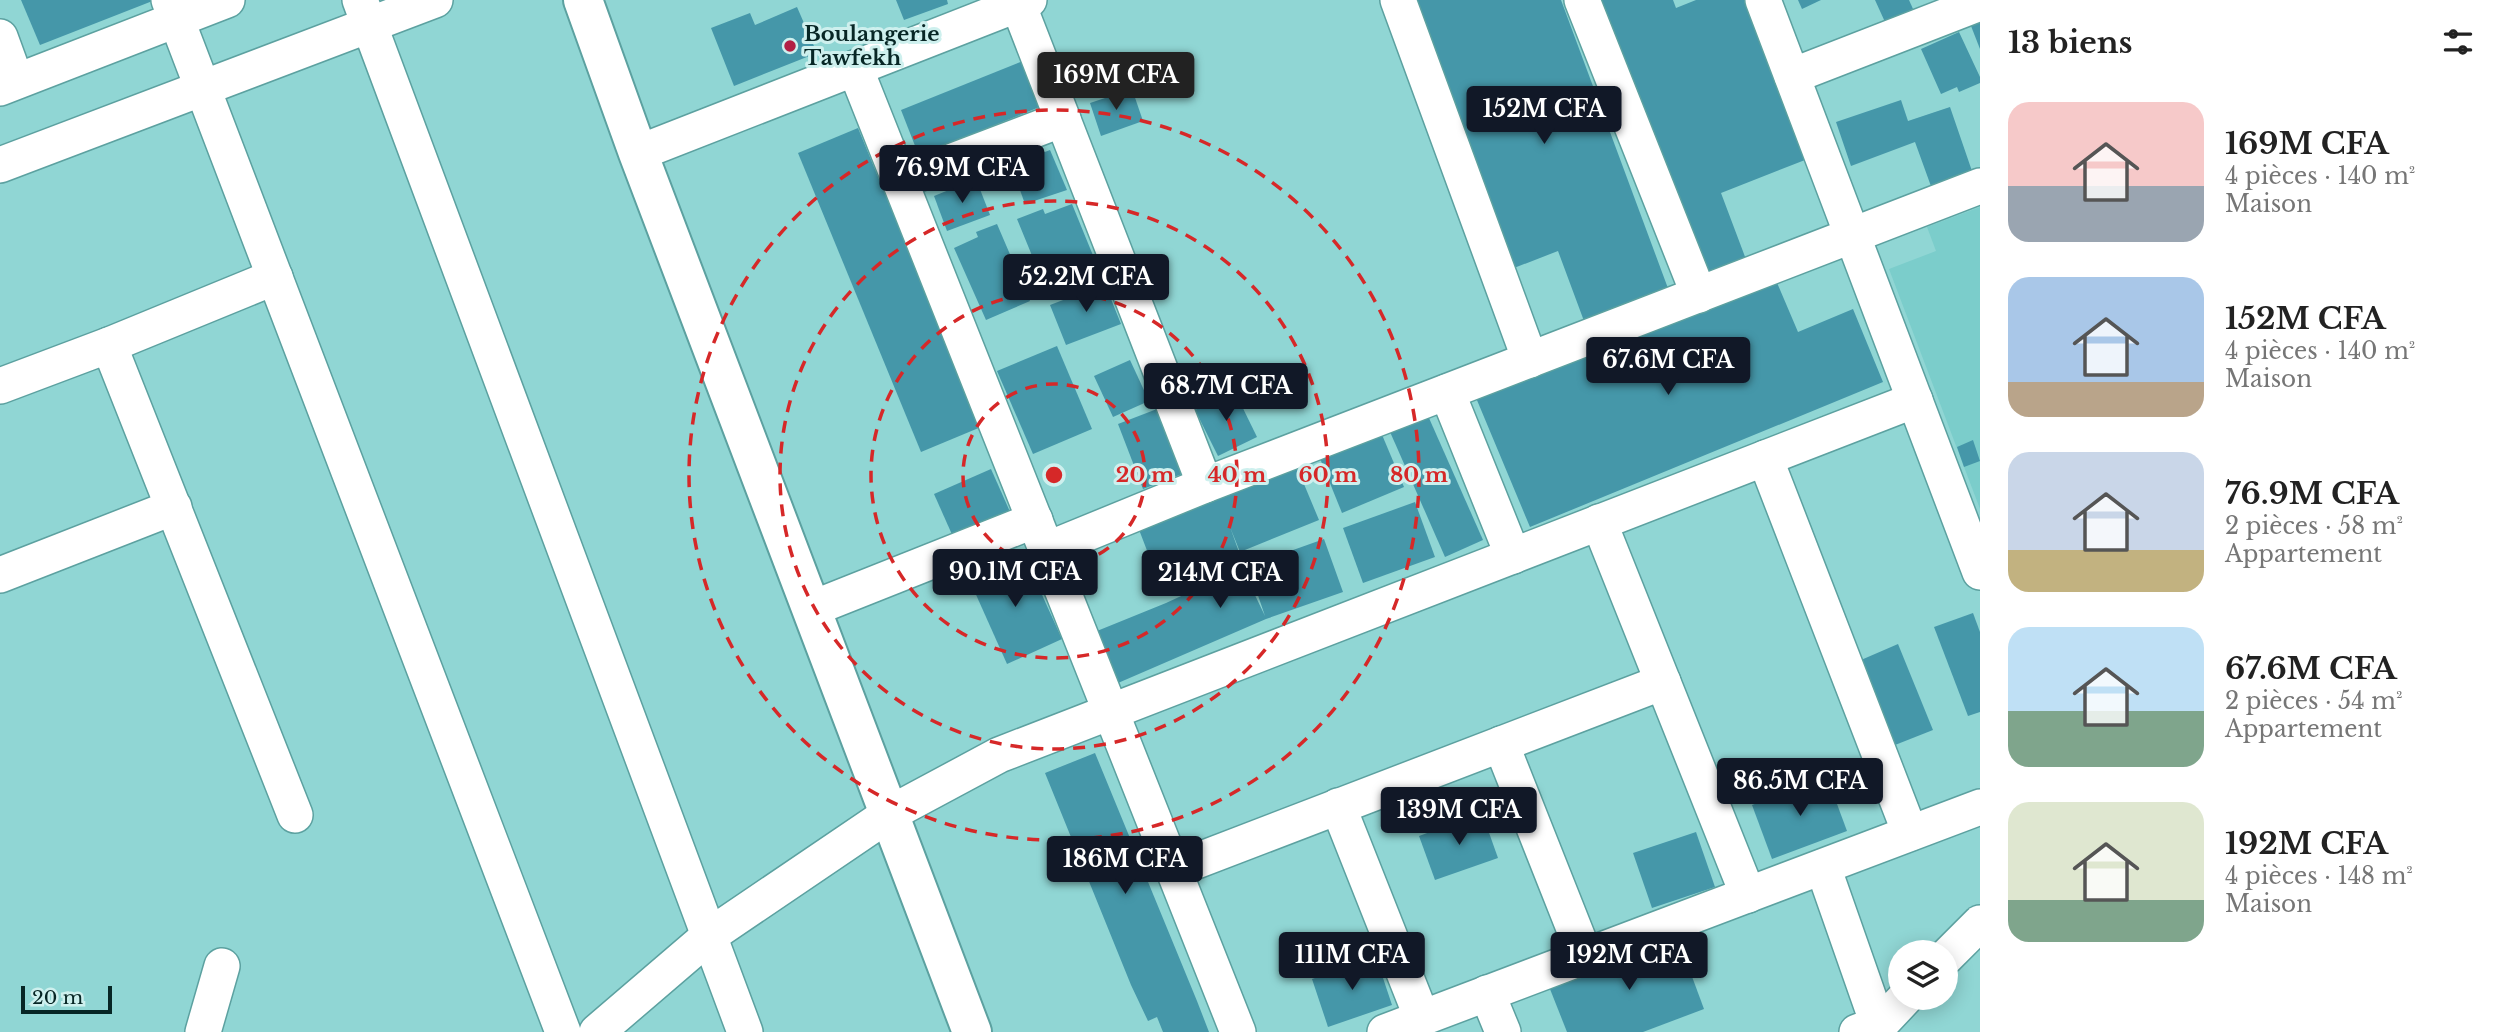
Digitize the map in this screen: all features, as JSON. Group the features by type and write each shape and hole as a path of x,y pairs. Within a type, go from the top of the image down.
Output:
{"street":[{"path":"0,37 8,85 173,10 227,0"},
{"path":"0,165 203,88 365,13 435,0"},
{"path":"583,0 638,153 972,1032"},
{"path":"1398,0 1530,360"},
{"path":"1582,0 1699,295"},
{"path":"1763,0 1980,572"},
{"path":"638,153 1023,2 1063,119 1205,485"},
{"path":"1792,76 1941,8 1980,3"},
{"path":"173,10 563,1032"},
{"path":"365,13 746,1032"},
{"path":"855,68 1238,1032"},
{"path":"900,181 1063,119"},
{"path":"811,609 1205,485 1980,186"},
{"path":"0,386 275,277"},
{"path":"109,345 295,815"},
{"path":"1447,392 1513,556"},
{"path":"597,1032 709,936 889,814 999,755 1915,400"},
{"path":"1765,458 1910,833"},
{"path":"0,575 174,507"},
{"path":"1599,522 1748,895"},
{"path":"1173,870 1663,682"},
{"path":"1501,744 1585,956"},
{"path":"1338,806 1422,1018"},
{"path":"1385,1032 1980,807"},
{"path":"1823,867 1869,1029 1891,1010"},
{"path":"1958,945 1980,923"},
{"path":"203,1032 222,966"},
{"path":"1488,993 1503,1032"}],"shaded area":[{"path":"1980,207 1980,509 1889,269 1936,251 1927,227"}],"building":[{"path":"21,0 155,0 40,45"},
{"path":"896,0 947,0 948,4 904,20"},
{"path":"1414,0 1561,0 1669,291 1584,321 1558,251 1514,268"},
{"path":"1600,0 1673,0 1676,8 1696,0 1744,0 1805,160 1721,193 1747,262 1707,278"},
{"path":"1798,0 1821,0 1802,9"},
{"path":"1875,0 1909,0 1913,9 1885,22"},
{"path":"797,7 817,53 734,86 711,28 750,13 755,25"},
{"path":"1980,22 1980,49 1971,26"},
{"path":"1959,32 1980,77 1980,83 1959,92 1957,87 1941,94 1921,49"},
{"path":"1023,61 1042,106 919,156 901,110"},
{"path":"1132,89 1143,121 1101,136 1090,103"},
{"path":"1901,100 1908,121 1950,107 1973,174 1932,189 1915,142 1851,166 1836,122"},
{"path":"858,128 981,427 921,452 798,153"},
{"path":"1050,150 1067,190 1025,204 1011,165"},
{"path":"976,179 990,215 947,231 934,196"},
{"path":"1072,204 1101,275 1049,297 1017,219 1043,209 1045,214"},
{"path":"997,224 1030,301 986,320 954,248 978,237 976,232"},
{"path":"1775,278 1798,332 1853,309 1883,382 1530,527 1474,393"},
{"path":"1105,284 1121,324 1066,345 1050,305"},
{"path":"1057,346 1092,429 1033,454 997,371"},
{"path":"1130,360 1149,401 1113,417 1094,376"},
{"path":"1234,390 1257,437 1218,456 1195,410"},
{"path":"1157,409 1182,474 1143,489 1118,424"},
{"path":"1425,409 1483,540 1445,557 1387,425"},
{"path":"1380,430 1404,487 1342,513 1319,456"},
{"path":"1973,440 1980,461 1964,467 1957,447"},
{"path":"1296,465 1319,520 1240,552 1230,527 1239,552 1159,582 1138,527"},
{"path":"991,469 1011,514 954,539 934,494"},
{"path":"1415,502 1435,557 1363,583 1343,528"},
{"path":"1324,539 1343,592 1266,619 1118,683 1097,631 1242,568 1265,616 1248,566"},
{"path":"1024,555 1062,639 1007,664 969,579"},
{"path":"1973,613 1980,632 1980,712 1968,716 1934,627"},
{"path":"1898,644 1933,730 1895,745 1861,660"},
{"path":"1095,753 1209,1032 1163,1032 1157,1017 1148,1021 1131,985 1045,773"},
{"path":"1827,777 1847,831 1772,859 1752,805"},
{"path":"1482,813 1498,858 1435,880 1419,836"},
{"path":"1696,832 1715,887 1652,908 1633,853"},
{"path":"1677,936 1704,1009 1643,1032 1567,1032 1548,984"},
{"path":"1376,957 1392,1005 1328,1027 1312,979"}],"place":[{"name":"Boulangerie Tawfekh","path":"790,46"}]}
